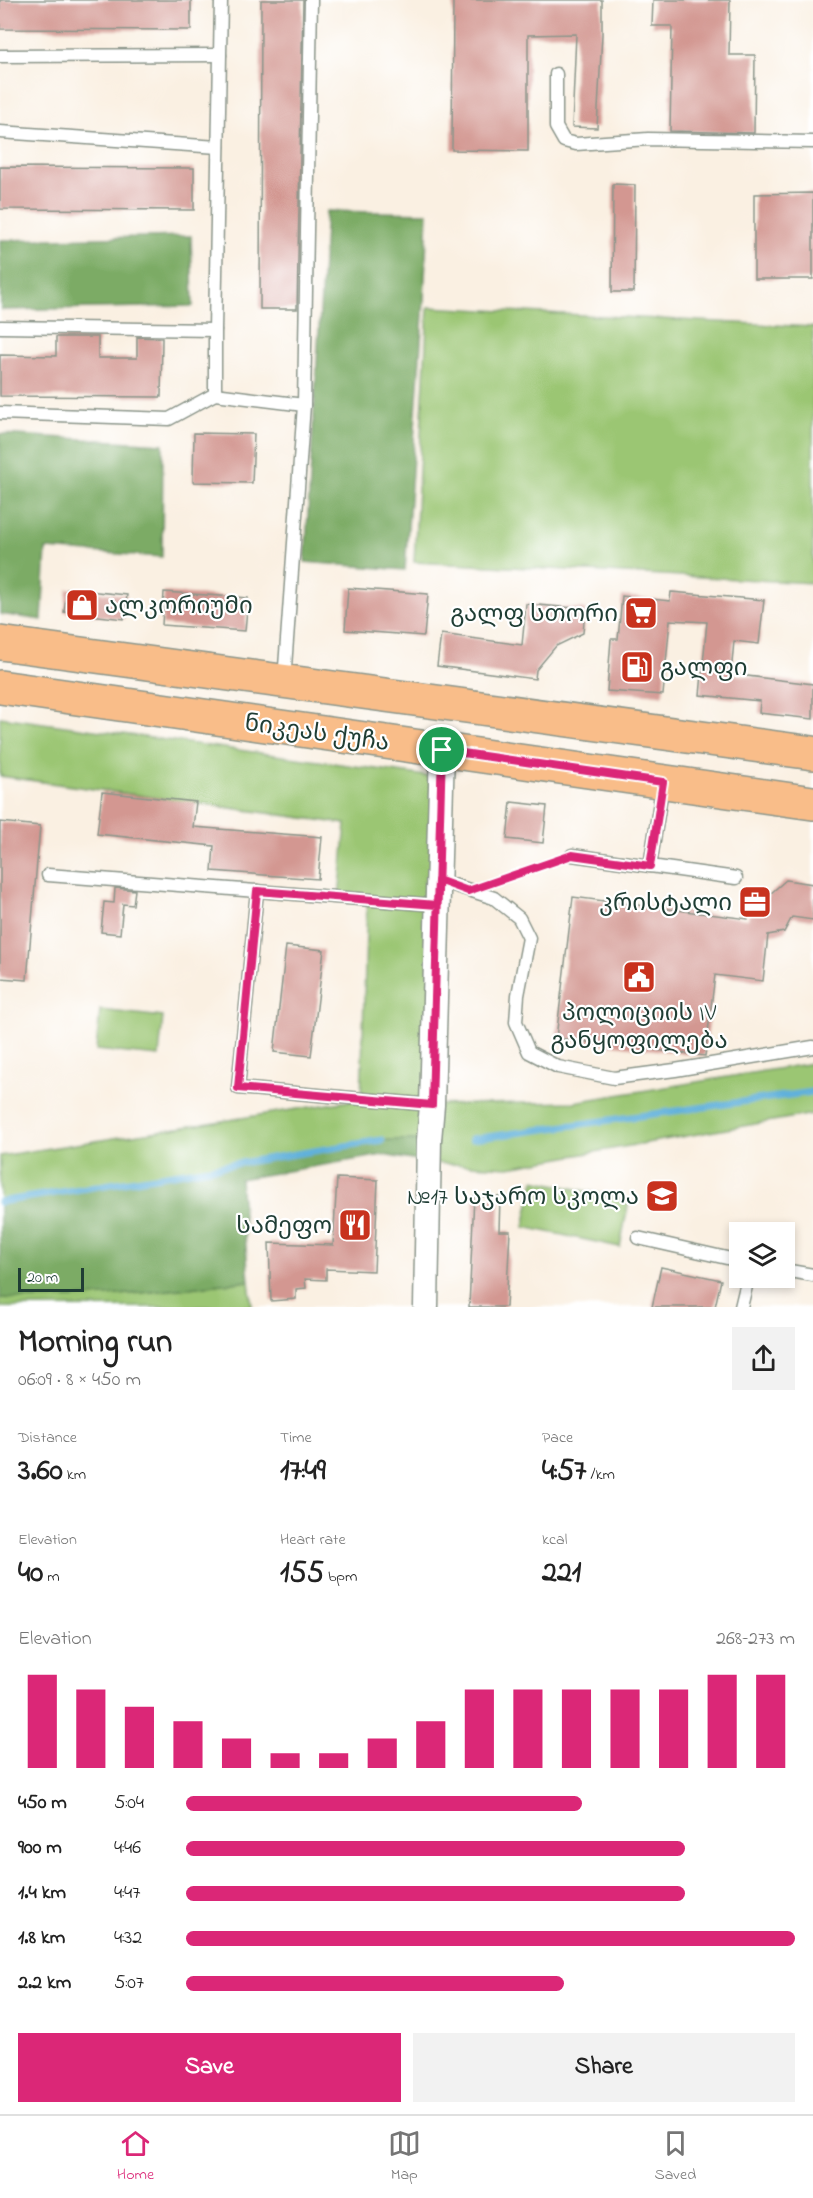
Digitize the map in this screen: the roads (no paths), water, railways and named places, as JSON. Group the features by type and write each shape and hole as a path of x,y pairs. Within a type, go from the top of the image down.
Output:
{"main road":[{"name":"ნიკეას ქუჩა","path":"0,643 805,752"},
{"name":"ნიკეას ქუჩა","path":"0,687 801,801"},
{"path":"801,801 805,752"}],"street":[{"path":"426,1307 442,750"}],"lane":[{"path":"215,394 214,330 221,0"},
{"path":"284,682 304,405 311,0"},
{"path":"0,56 220,55"},
{"path":"556,74 556,127 564,141 576,144 648,139 813,142"},
{"path":"0,132 218,147"},
{"path":"0,327 214,330"},
{"path":"0,413 169,419 215,394 304,405"},
{"path":"650,866 663,782"},
{"path":"572,855 736,878"},
{"path":"48,875 437,905"},
{"path":"438,880 494,898 519,918 529,938 518,995 516,1022 529,1052 558,1067 614,1078 813,1047"},
{"path":"257,891 238,1088 432,1105"},
{"path":"638,1238 729,1259"},
{"path":"795,1272 813,1275"},
{"path":"741,1307 746,1288"}],"waterway":[{"path":"472,1139 813,1092"},
{"path":"0,1202 382,1140"}],"place":[{"name":"ალკორიუმი","path":"82,605"},
{"name":"გალფ სთორი","path":"641,613"},
{"name":"გალფი","path":"637,667"},
{"name":"კრისტალი","path":"755,902"},
{"name":"პოლიციის IV განყოფილება","path":"639,977"},
{"name":"№17 საჯარო სკოლა","path":"662,1196"},
{"name":"სამეფო","path":"355,1225"}]}
